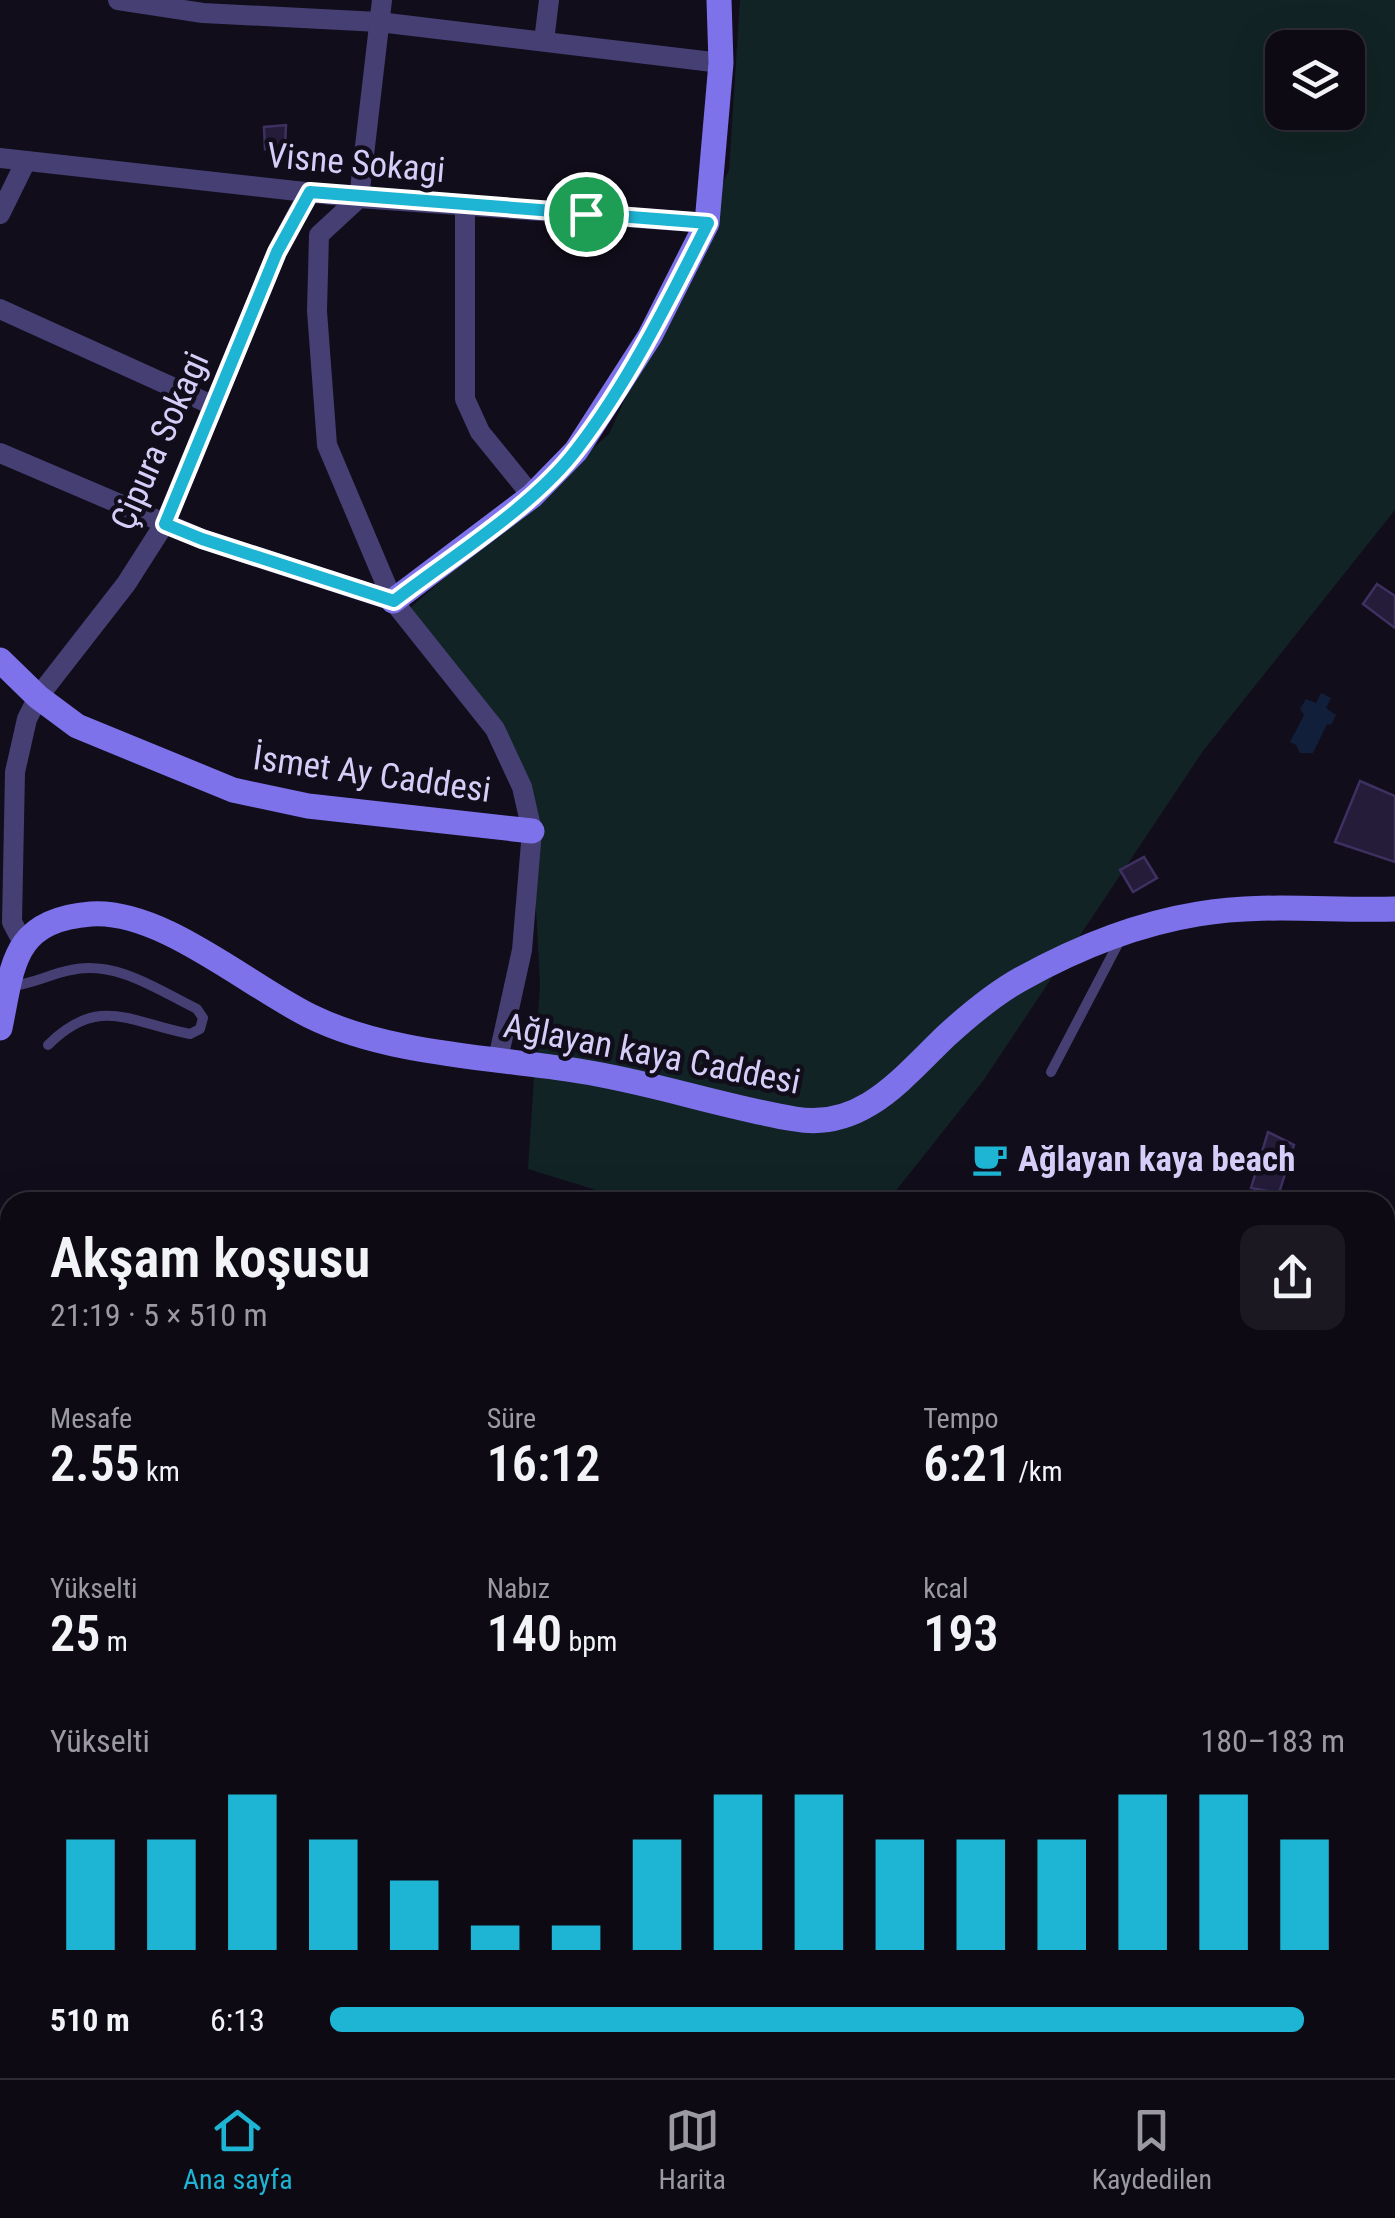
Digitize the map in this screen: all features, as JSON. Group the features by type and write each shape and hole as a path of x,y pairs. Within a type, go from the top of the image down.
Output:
{"street":[{"path":"118,0 381,11 544,42 721,63"},
{"path":"544,42 548,0"},
{"path":"394,601 532,496 576,451 650,336 708,223 721,63 719,0"},
{"path":"381,11 358,198 319,234 316,311 327,444 394,601 495,729 522,787 532,831 522,950 498,1060"},
{"name":"Visne Sokagi","path":"0,158 358,198 708,223"},
{"path":"0,214 26,161"},
{"name":"Çipura Sokagi","path":"22,942 12,922 15,772 21,736 38,698 126,584 165,524 277,252 310,192"},
{"path":"466,205 465,399 480,432 532,496"},
{"path":"0,309 212,406"},
{"path":"0,453 202,539 394,601"},
{"name":"İsmet Ay Caddesi","path":"0,660 38,698 77,726 233,790 308,806 532,831"},
{"name":"Ağlayan kaya Caddesi","path":"22,942 65,919 112,914 137,919 163,930 312,1017 345,1030 381,1040 584,1071 800,1120 843,1117 865,1108 888,1093 960,1024 1016,982 1052,962 1124,933 1202,913 1395,908"},
{"path":"0,1028 14,957 22,942"}],"lane":[{"path":"1051,1072 1124,933"},
{"path":"8,986 82,968 107,969 197,1008 203,1018 200,1029 190,1034 108,1013 82,1020 48,1045"}],"shaded area":[{"path":"740,0 1395,0 1395,510 1203,751 983,1081 895,1192 599,1192 528,1169 540,985 532,831 509,755 403,614 609,434 729,170"}],"water":[{"path":"1321,693 1331,698 1326,708 1336,715 1331,725 1327,724 1313,753 1300,753 1290,742 1304,715 1300,709 1306,699 1316,703"}],"building":[{"path":"286,125 285,147 265,149 264,127"},
{"path":"1377,584 1395,596 1395,628 1363,604"},
{"path":"1360,781 1395,796 1395,862 1335,842"},
{"path":"1144,857 1157,878 1133,892 1120,870"},
{"path":"1268,1132 1294,1145 1279,1192 1251,1188"}],"place":[{"name":"Ağlayan kaya beach","path":"990,1159"}],"route":[{"path":"310,192 586,214 708,223 650,336 576,451 532,496 394,601 165,524 277,252 310,192"}]}
